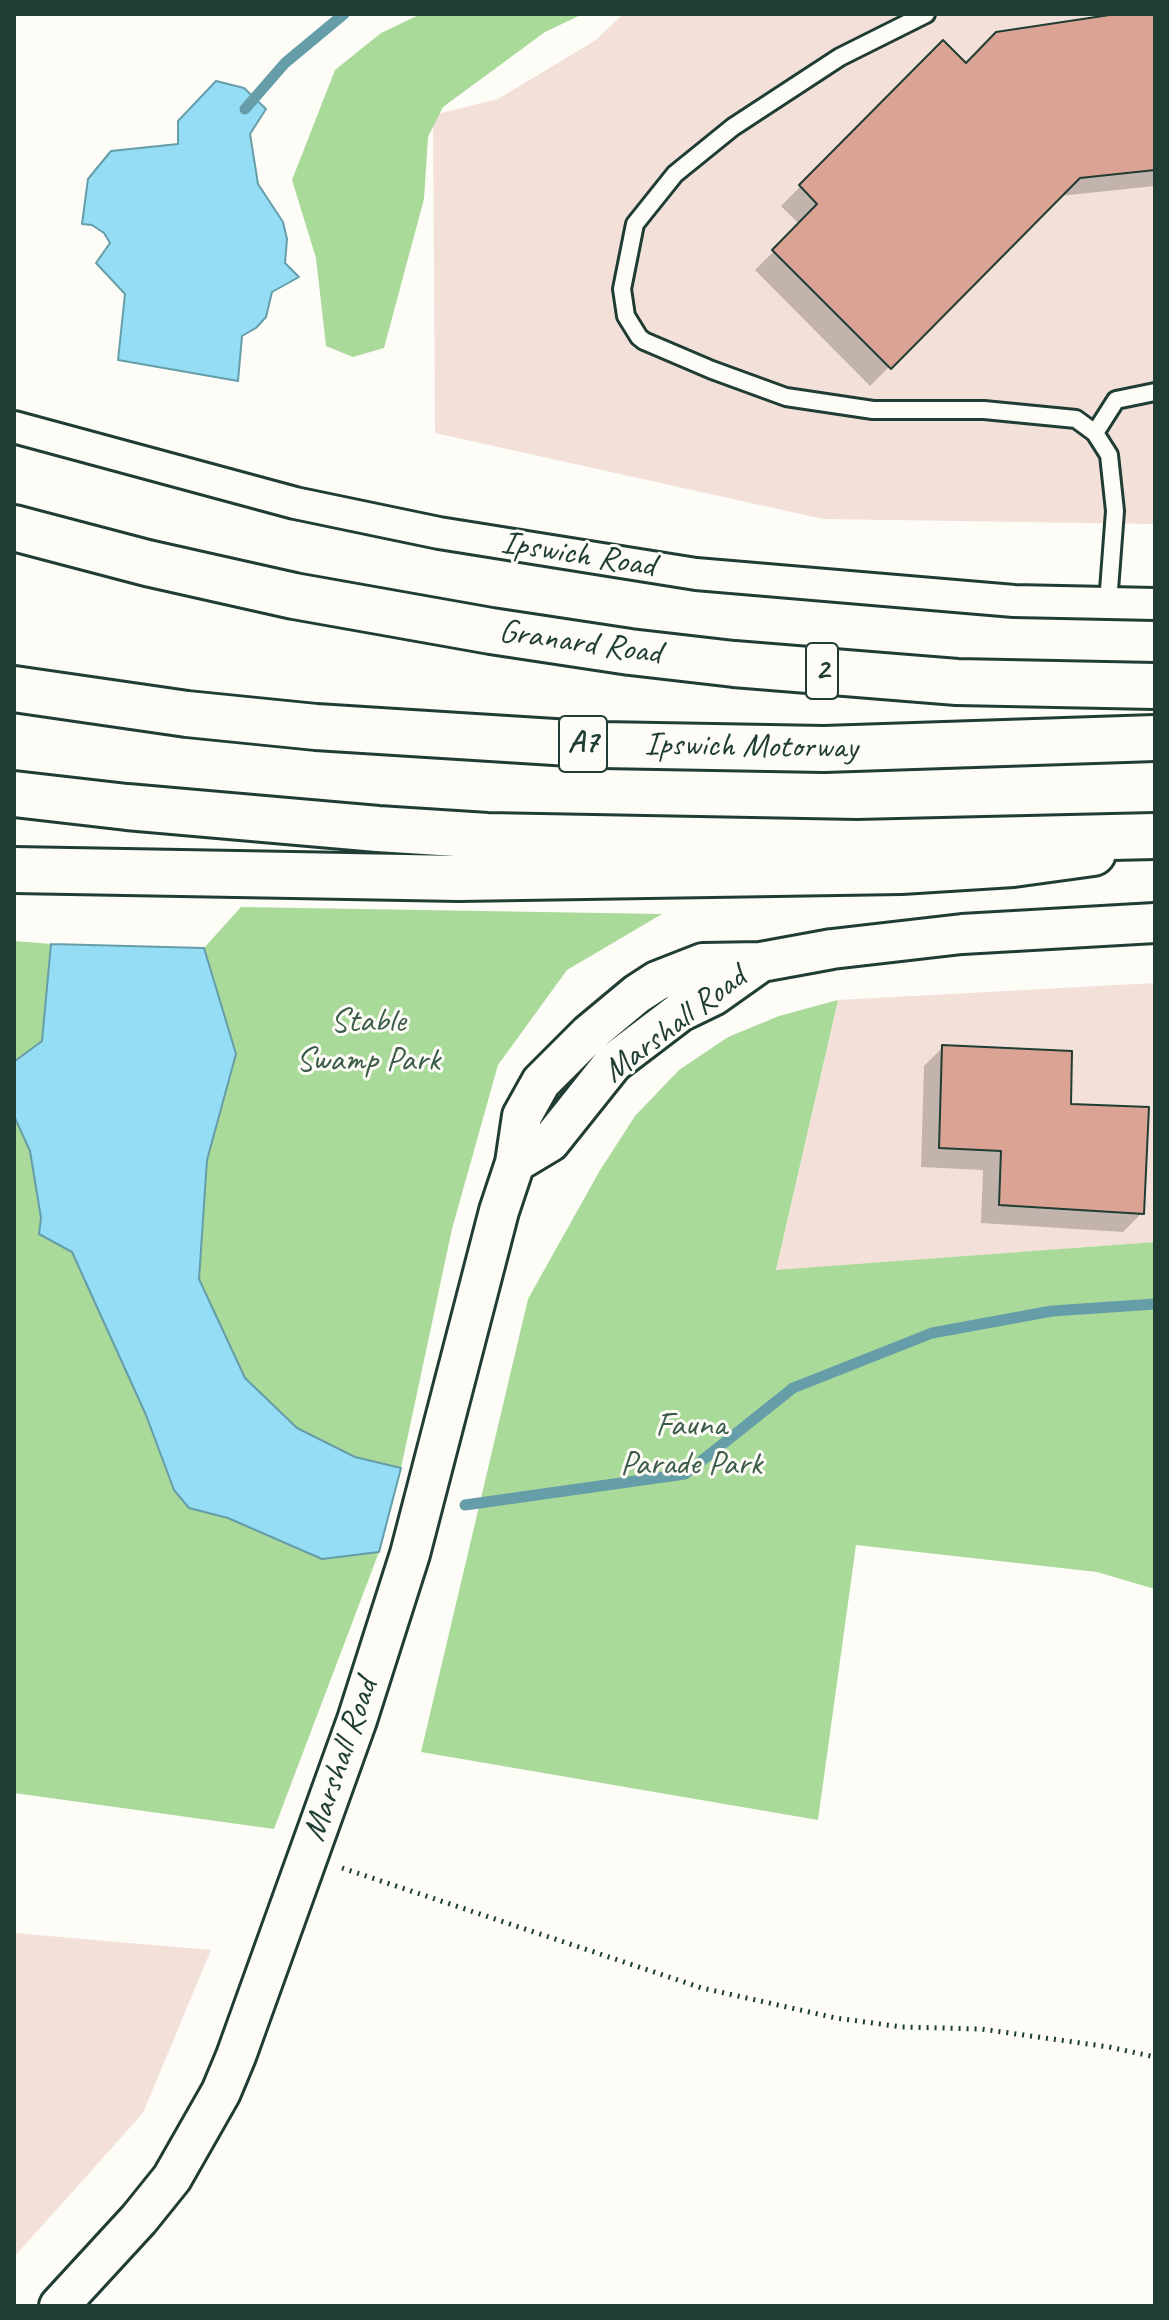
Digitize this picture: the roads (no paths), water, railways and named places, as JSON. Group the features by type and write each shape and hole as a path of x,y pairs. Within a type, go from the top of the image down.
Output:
{"highway":[{"name":"Granard Road","path":"14,528 147,563 294,596 630,652 957,682 1155,686"},
{"name":"Ipswich Motorway","path":"14,689 187,714 316,727 602,745 840,749 1155,738"},
{"path":"14,794 363,828 487,836 857,843 1155,836"},
{"path":"14,870 459,878 901,871 1013,864 1155,843"}],"street":[{"name":"Ipswich Road","path":"14,427 295,503 439,533 696,574 1014,601 1155,604"},
{"name":"Marshall Road","path":"59,2306 172,2178 202,2126 236,2056 357,1720 410,1554 499,1211 515,1163 550,1142 613,1063 680,1012 713,996 761,962 832,949 962,934 1155,923"}],"lane":[{"path":"926,14 840,57 733,127 675,174 635,224 622,289 626,316 644,341 786,397 873,410 984,410 1076,419 1095,433 1109,455 1115,511 1108,603"},
{"path":"1095,433 1116,400 1155,392"}],"water":[{"path":"216,81 244,88 266,109 250,134 258,184 283,222 287,239 285,263 299,277 272,292 266,317 256,328 242,336 238,381 118,360 125,294 96,263 110,243 104,233 92,225 82,224 88,179 111,151 178,144 178,121"},
{"path":"51,944 204,948 236,1054 207,1160 199,1279 245,1378 297,1428 355,1457 401,1468 379,1552 322,1559 228,1518 189,1508 174,1490 146,1415 72,1252 39,1234 41,1218 30,1151 14,1116 14,1065 42,1041"}],"waterway":[{"path":"245,109 285,63 344,14"},
{"path":"465,1505 685,1474 793,1388 932,1333 1052,1311 1155,1304"}],"park label":[{"name":"Stable Swamp Park","path":"368,1042"},
{"name":"Fauna Parade Park","path":"691,1446"}]}
